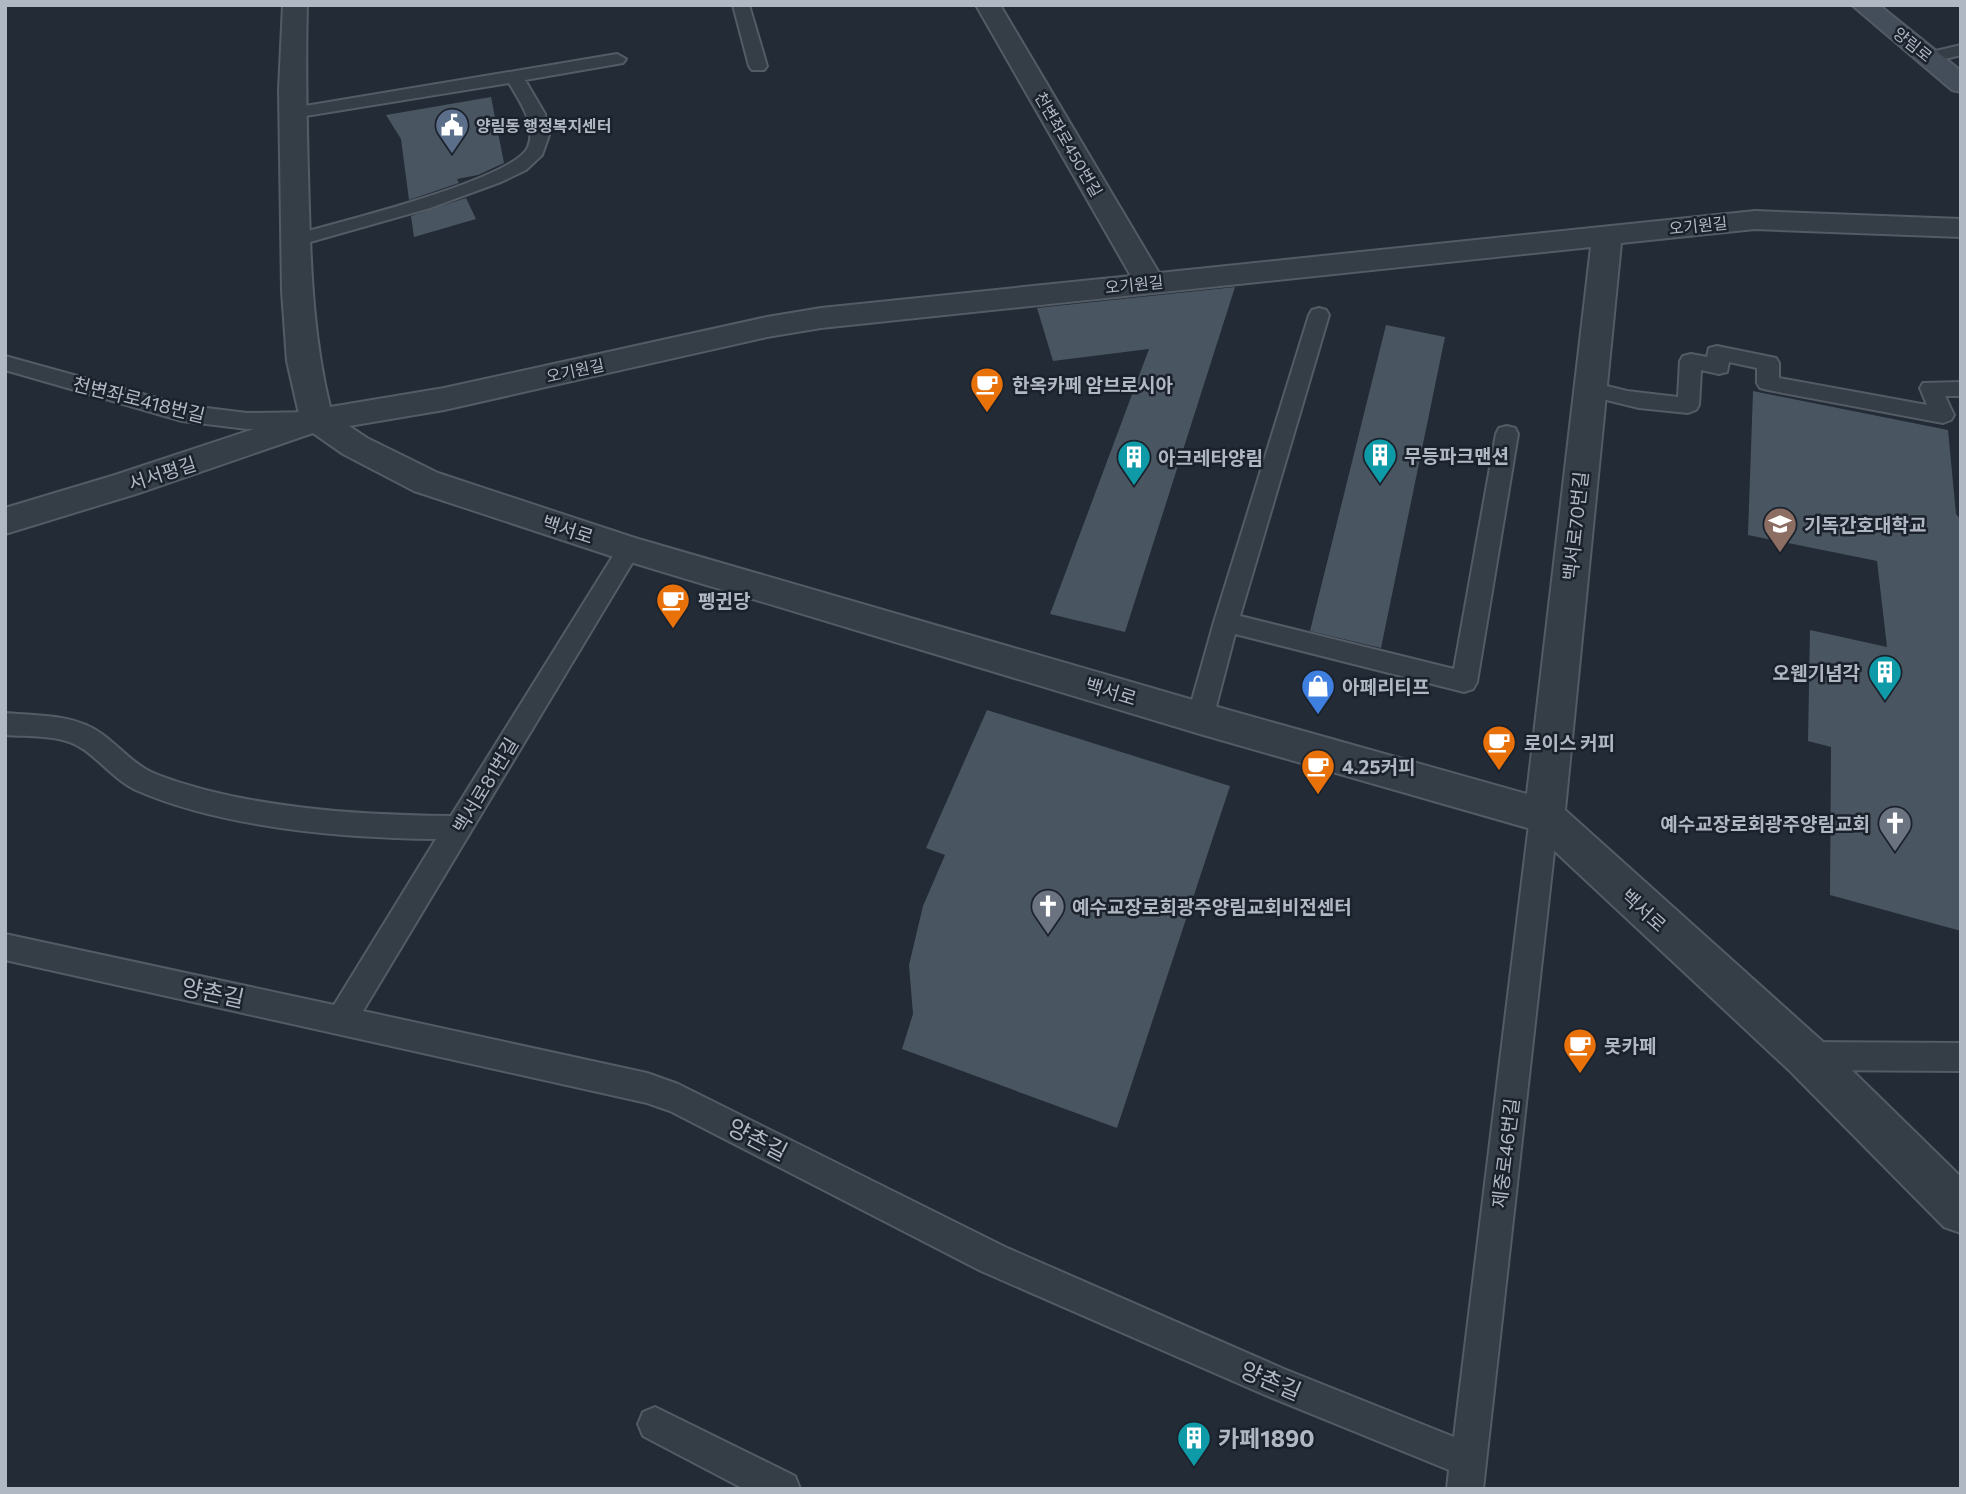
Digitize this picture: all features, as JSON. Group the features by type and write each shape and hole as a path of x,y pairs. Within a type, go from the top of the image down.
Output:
{"main road":[{"name":"양림로","path":"1864,5 1961,84"}],"street":[{"path":"295,5 293,113 297,291 303,361 317,420"},
{"name":"천변좌로450번길","path":"988,5 1149,282"},
{"name":"오기원길","path":"317,420 444,398 767,327 834,316 1714,223 1755,220 1961,228"},
{"name":"백서로70번길","path":"1544,816 1607,236"},
{"name":"서서평길","path":"5,521 127,484 317,420"},
{"name":"백서로","path":"317,420 355,446 426,482 629,550 1544,816 1806,1056 1961,1210"}],"lane":[{"path":"741,5 758,66"},
{"path":"1929,58 1961,50"},
{"path":"293,113 617,59"},
{"path":"296,240 469,189 508,174 533,156 539,139 540,121 514,77"},
{"path":"1200,718 1226,622 1319,315"},
{"path":"1590,389 1651,404 1688,405 1691,361 1719,367 1717,353 1768,363 1768,383 1943,415 1931,388 1961,389"},
{"name":"천변좌로418번길","path":"5,363 182,413 247,421 317,420"},
{"path":"1226,622 1464,682 1507,434"},
{"name":"백서로81번길","path":"341,1020 629,550"},
{"path":"5,724 71,730 91,740 144,782 231,808 375,827 458,828"},
{"name":"제중로46번길","path":"1466,1475 1544,816"},
{"name":"양촌길","path":"5,947 647,1088 678,1099 993,1259 1277,1383 1466,1475"},
{"path":"1806,1056 1961,1057"},
{"path":"655,1424 782,1489"}],"building":[{"name":"양림동 행정복지센터","path":"491,97 504,163 478,175 457,179 459,183 409,200 401,139 386,115"},
{"path":"466,198 476,219 414,237 411,216"},
{"name":"아크레타양림","path":"1235,287 1125,632 1050,614 1149,349 1053,361 1037,308"},
{"name":"무등파크맨션","path":"1386,325 1445,337 1381,648 1310,631"},
{"path":"1753,391 1948,430 1956,514 1961,520 1961,931 1830,895 1831,747 1808,741 1810,630 1887,647 1877,561 1748,535"},
{"name":"예수교장로회광주양림교회비전센터","path":"987,710 1230,786 1117,1128 902,1049 913,1014 909,965 923,906 945,855 926,848"}],"place":[{"name":"양림동 행정복지센터","path":"452,155"},
{"name":"한옥카페 암브로시아","path":"987,414"},
{"name":"무등파크맨션","path":"1380,485"},
{"name":"아크레타양림","path":"1134,487"},
{"name":"기독간호대학교","path":"1780,554"},
{"name":"펭귄당","path":"673,630"},
{"name":"오웬기념각","path":"1885,702"},
{"name":"아페리티프","path":"1318,716"},
{"name":"로이스 커피","path":"1499,772"},
{"name":"4.25커피","path":"1318,796"},
{"name":"예수교장로회광주양림교회","path":"1895,853"},
{"name":"예수교장로회광주양림교회비전센터","path":"1048,936"},
{"name":"못카페","path":"1580,1075"},
{"name":"카페1890","path":"1194,1468"}]}
